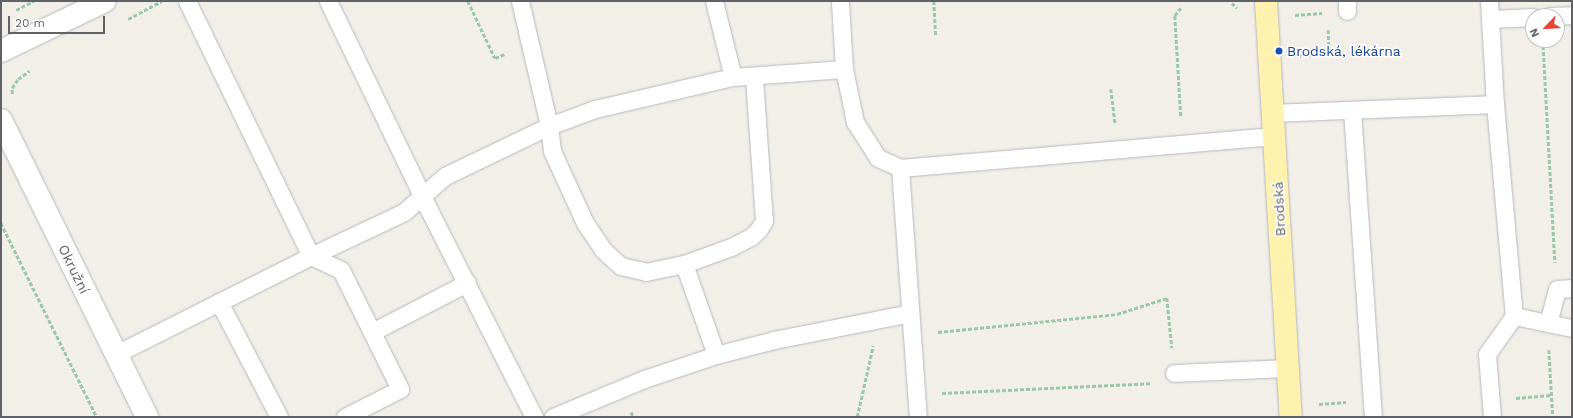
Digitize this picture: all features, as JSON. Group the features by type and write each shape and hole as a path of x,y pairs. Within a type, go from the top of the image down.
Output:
{"main road":[{"name":"Brodská","path":"1266,1 1291,417"}],"street":[{"path":"1,51 105,1"},
{"name":"Okružní","path":"1,120 147,417"}],"lane":[{"path":"187,1 311,256 341,270 400,389 345,417"},
{"path":"328,1 422,195 534,417"},
{"path":"520,1 549,126 552,151 585,223 603,250 621,266 646,272 684,264 751,237 764,221 754,78"},
{"path":"714,1 733,77"},
{"path":"840,1 844,69 855,122 878,158 900,168 1274,136"},
{"path":"1488,1 1495,104 1514,316 1487,354 1492,417"},
{"path":"1490,19 1525,17"},
{"path":"116,354 311,256 404,212 445,176 549,126 595,109 733,77 754,78 844,69"},
{"path":"1273,114 1495,104"},
{"path":"1352,110 1373,417"},
{"path":"900,168 918,417"},
{"path":"684,264 716,355"},
{"path":"372,332 467,283"},
{"path":"1548,323 1564,289"},
{"path":"220,302 279,417"},
{"path":"553,417 644,380 716,355 879,318 910,313"},
{"path":"1514,316 1572,328"},
{"path":"1174,373 1288,368"}],"path":[{"path":"473,1 469,2 495,58 530,44"},
{"path":"934,1 936,35"},
{"path":"1181,8 1175,16 1183,144"},
{"path":"1288,16 1327,13"},
{"path":"1291,57 1329,52 1328,29"},
{"path":"1544,48 1564,289"},
{"path":"1112,89 1118,150"},
{"path":"1,223 97,417"},
{"path":"912,335 1117,314 1167,298 1174,373 1155,382 917,394"},
{"path":"857,417 879,318"},
{"path":"1548,323 1553,417"},
{"path":"1491,400 1551,395"},
{"path":"1313,404 1372,400"}],"place":[{"name":"Brodská, lékárna","path":"1279,51"}]}
